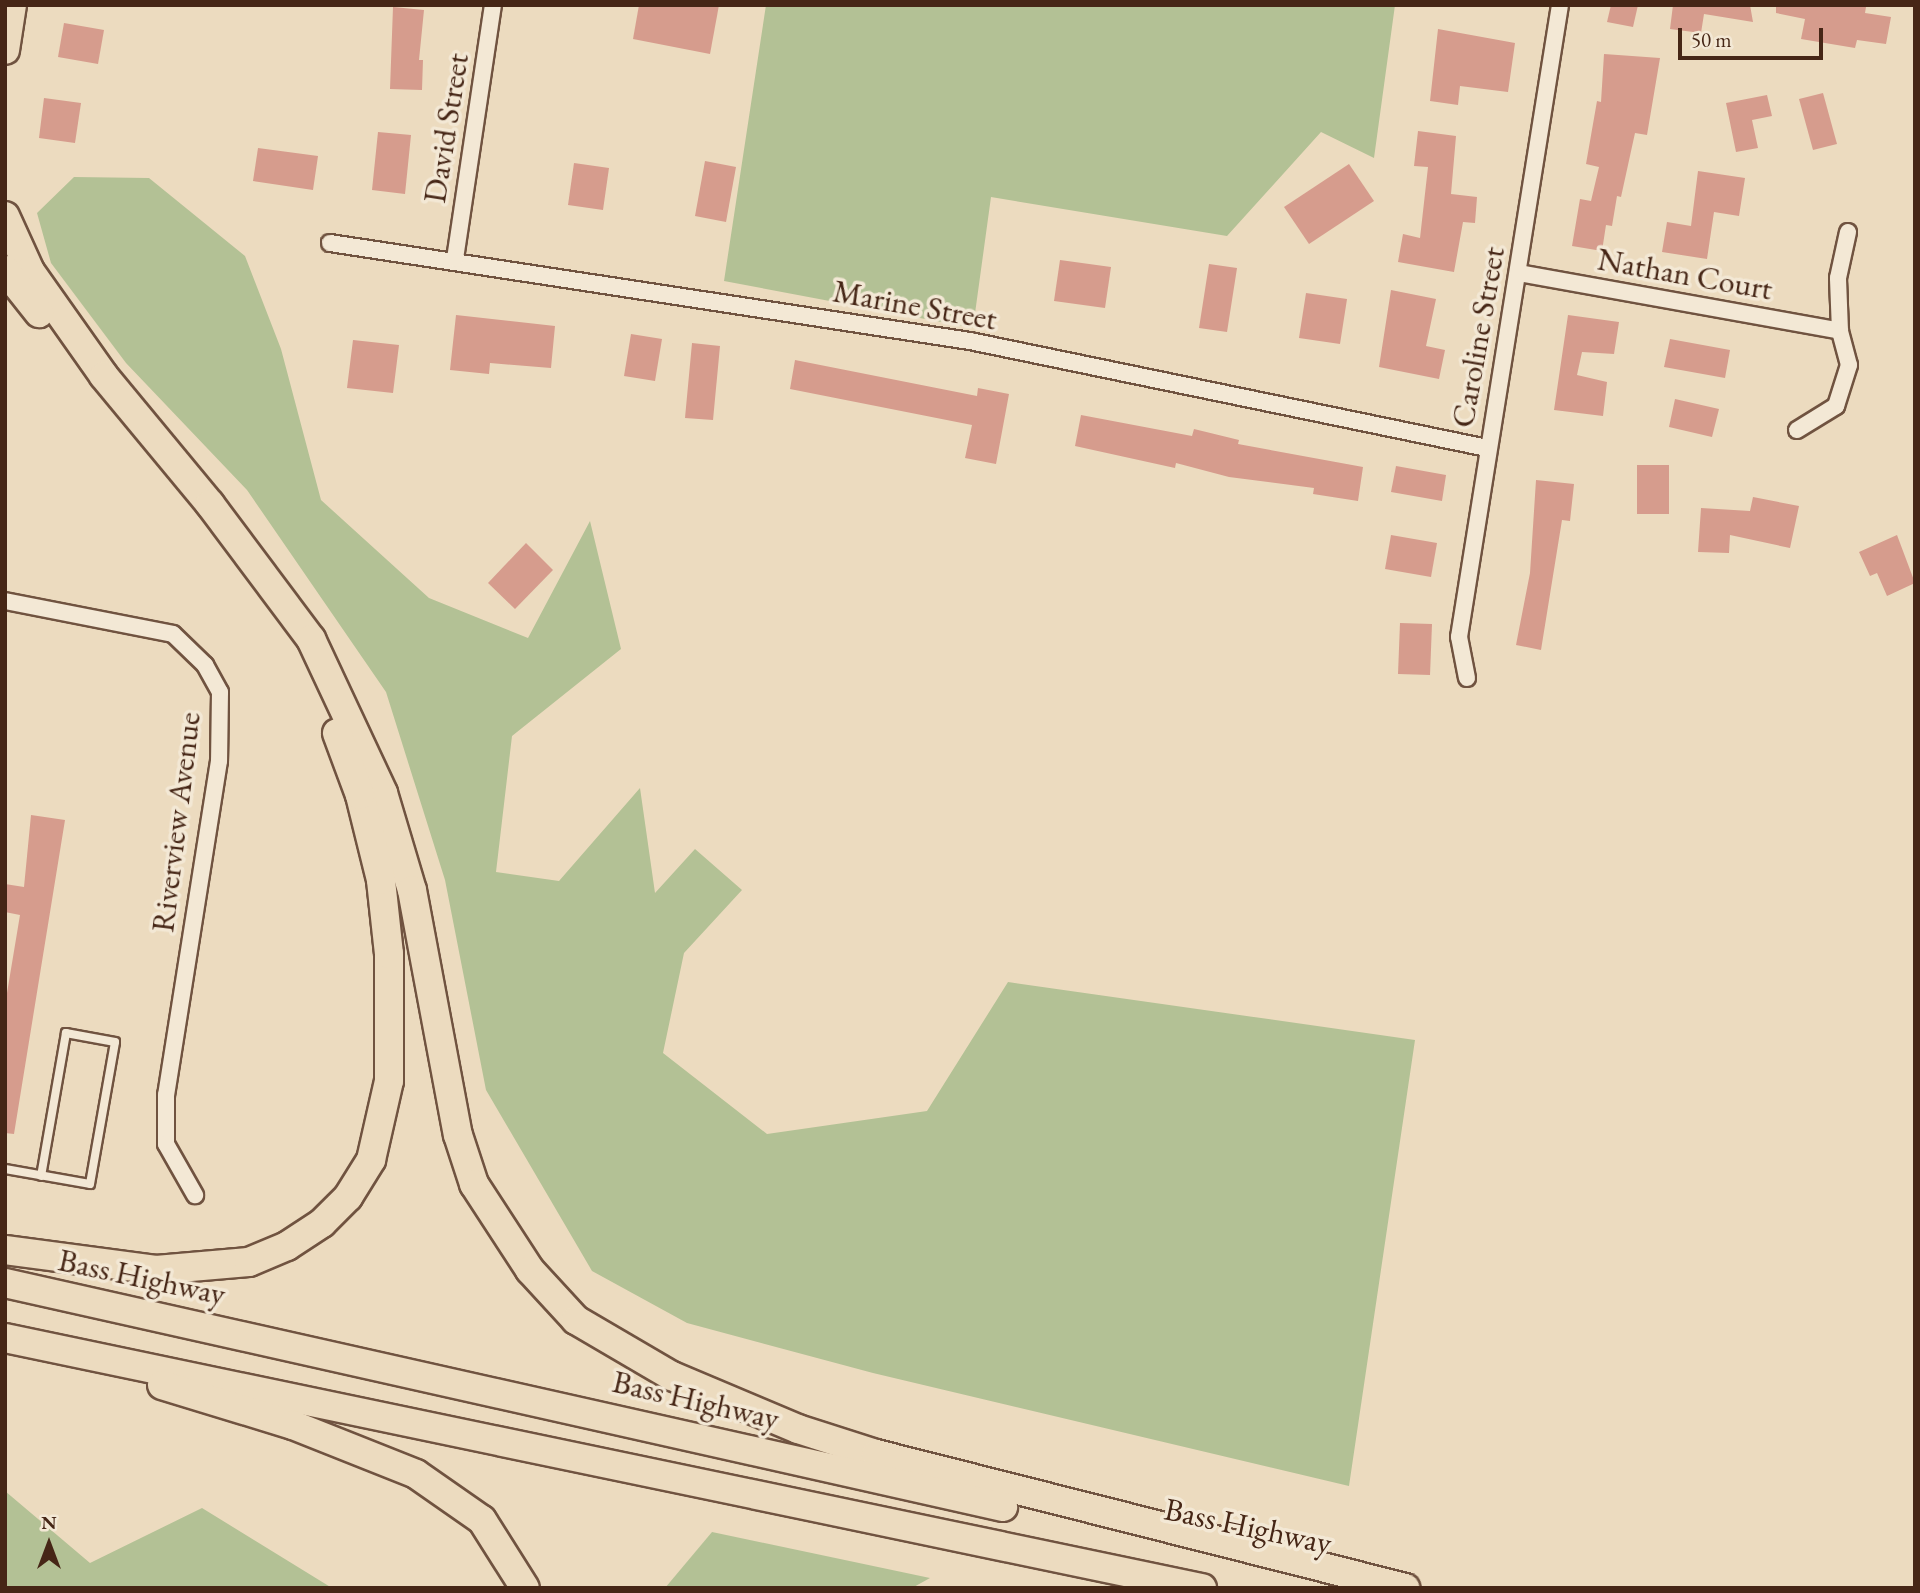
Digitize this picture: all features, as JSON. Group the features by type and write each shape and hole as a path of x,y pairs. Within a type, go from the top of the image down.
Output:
{"highway":[{"path":"5,50 12,5"},
{"path":"5,216 30,271 104,376 210,504 311,639 383,793 412,890 458,1135 474,1184 530,1270 576,1320 622,1351 672,1376 797,1429 876,1454 1405,1588"},
{"path":"5,270 45,320"},
{"path":"5,291 45,320 104,376"},
{"path":"5,1250 156,1270 249,1262 287,1246 323,1223 348,1197 370,1160 382,1123 389,1081 389,954 381,880 360,794 332,720 278,615 210,504"},
{"name":"Bass Highway","path":"5,1283 1370,1588"},
{"path":"5,1338 293,1425 416,1474 482,1520 512,1562 525,1588"},
{"path":"5,1338 1202,1588"}],"street":[{"name":"David Street","path":"454,259 493,5"},
{"name":"Caroline Street","path":"1467,678 1459,637 1560,5"},
{"path":"1797,430 1836,406 1849,365 1840,331 1838,278 1847,232"},
{"name":"Marine Street","path":"330,243 454,259 970,341 1487,449"},
{"name":"Nathan Court","path":"1519,273 1840,331"},
{"name":"Riverview Avenue","path":"5,601 173,634 205,665 220,692 219,761 166,1095 166,1144 195,1195"}],"lane":[{"path":"5,1169 41,1176 90,1184 115,1042 66,1033 41,1176"}],"green space":[{"path":"766,5 1395,5 1374,158 1321,132 1227,236 991,197 973,328 724,281"},
{"path":"74,177 149,178 245,256 281,349 321,500 429,598 528,638 590,521 621,649 512,736 496,872 559,881 640,788 655,893 695,849 742,890 684,953 663,1053 767,1134 927,1111 1008,982 1415,1040 1349,1486 873,1373 687,1323 592,1271 486,1090 445,880 386,692 247,490 126,363 51,263 37,213"},
{"path":"5,1491 90,1563 202,1508 332,1588 5,1588"},
{"path":"712,1532 930,1578 912,1588 665,1588"}],"building":[{"path":"639,5 719,5 710,54 633,39"},
{"path":"1611,5 1638,5 1633,27 1607,22"},
{"path":"1673,5 1750,5 1753,22 1704,14 1701,33 1670,29"},
{"path":"1776,5 1866,7 1865,13 1891,17 1886,44 1857,40 1855,48 1801,39 1805,19 1776,13"},
{"path":"393,7 424,10 419,60 423,60 422,90 390,89"},
{"path":"64,23 104,30 98,64 58,57"},
{"path":"1438,29 1515,43 1508,92 1460,86 1458,105 1430,101"},
{"path":"1604,54 1660,58 1647,135 1635,133 1621,197 1617,196 1612,226 1606,225 1602,251 1572,246 1580,199 1591,201 1599,167 1586,164 1597,101 1601,102"},
{"path":"1823,93 1837,144 1813,150 1799,99"},
{"path":"1767,95 1772,116 1752,120 1758,148 1736,152 1726,103"},
{"path":"44,98 81,103 75,143 39,138"},
{"path":"1418,131 1456,136 1451,194 1477,197 1475,223 1463,222 1454,272 1398,262 1403,234 1420,238 1428,167 1414,166"},
{"path":"378,132 411,135 405,194 372,190"},
{"path":"258,148 318,156 313,190 253,181"},
{"path":"705,161 736,167 726,222 695,216"},
{"path":"574,163 609,168 603,210 568,205"},
{"path":"1349,164 1374,201 1309,244 1284,207"},
{"path":"1698,171 1745,178 1739,216 1714,212 1707,259 1662,252 1667,222 1691,226"},
{"path":"1060,260 1111,267 1105,308 1054,301"},
{"path":"1209,264 1237,268 1227,332 1199,328"},
{"path":"1391,290 1436,299 1426,346 1445,350 1439,379 1379,367"},
{"path":"1306,293 1347,299 1340,344 1299,338"},
{"path":"456,315 555,326 551,368 490,363 489,374 450,370"},
{"path":"1568,315 1619,322 1614,354 1582,352 1577,375 1607,382 1603,416 1554,410"},
{"path":"631,334 662,339 655,381 624,376"},
{"path":"1670,339 1730,350 1725,378 1664,367"},
{"path":"353,340 399,345 393,393 347,388"},
{"path":"692,343 720,346 713,420 685,418"},
{"path":"795,360 977,396 978,388 1009,394 996,464 965,458 972,425 790,389"},
{"path":"1675,399 1719,409 1712,437 1669,427"},
{"path":"1081,415 1192,436 1194,429 1239,440 1238,444 1363,467 1358,501 1313,494 1314,488 1229,477 1176,463 1175,468 1075,446"},
{"path":"1637,465 1669,465 1669,514 1637,514"},
{"path":"1396,466 1446,475 1442,501 1391,492"},
{"path":"1536,480 1574,484 1570,521 1562,520 1541,650 1516,645 1530,573"},
{"path":"1753,497 1799,506 1790,548 1730,535 1729,553 1698,552 1701,508 1750,511"},
{"path":"1391,535 1437,543 1431,577 1385,569"},
{"path":"1897,535 1915,583 1887,596 1877,573 1870,576 1859,552"},
{"path":"526,543 553,570 515,609 488,583"},
{"path":"1400,623 1432,624 1430,675 1398,674"},
{"path":"31,815 65,820 14,1134 5,1133 5,1005 20,915 5,912 5,884 24,887"}]}
